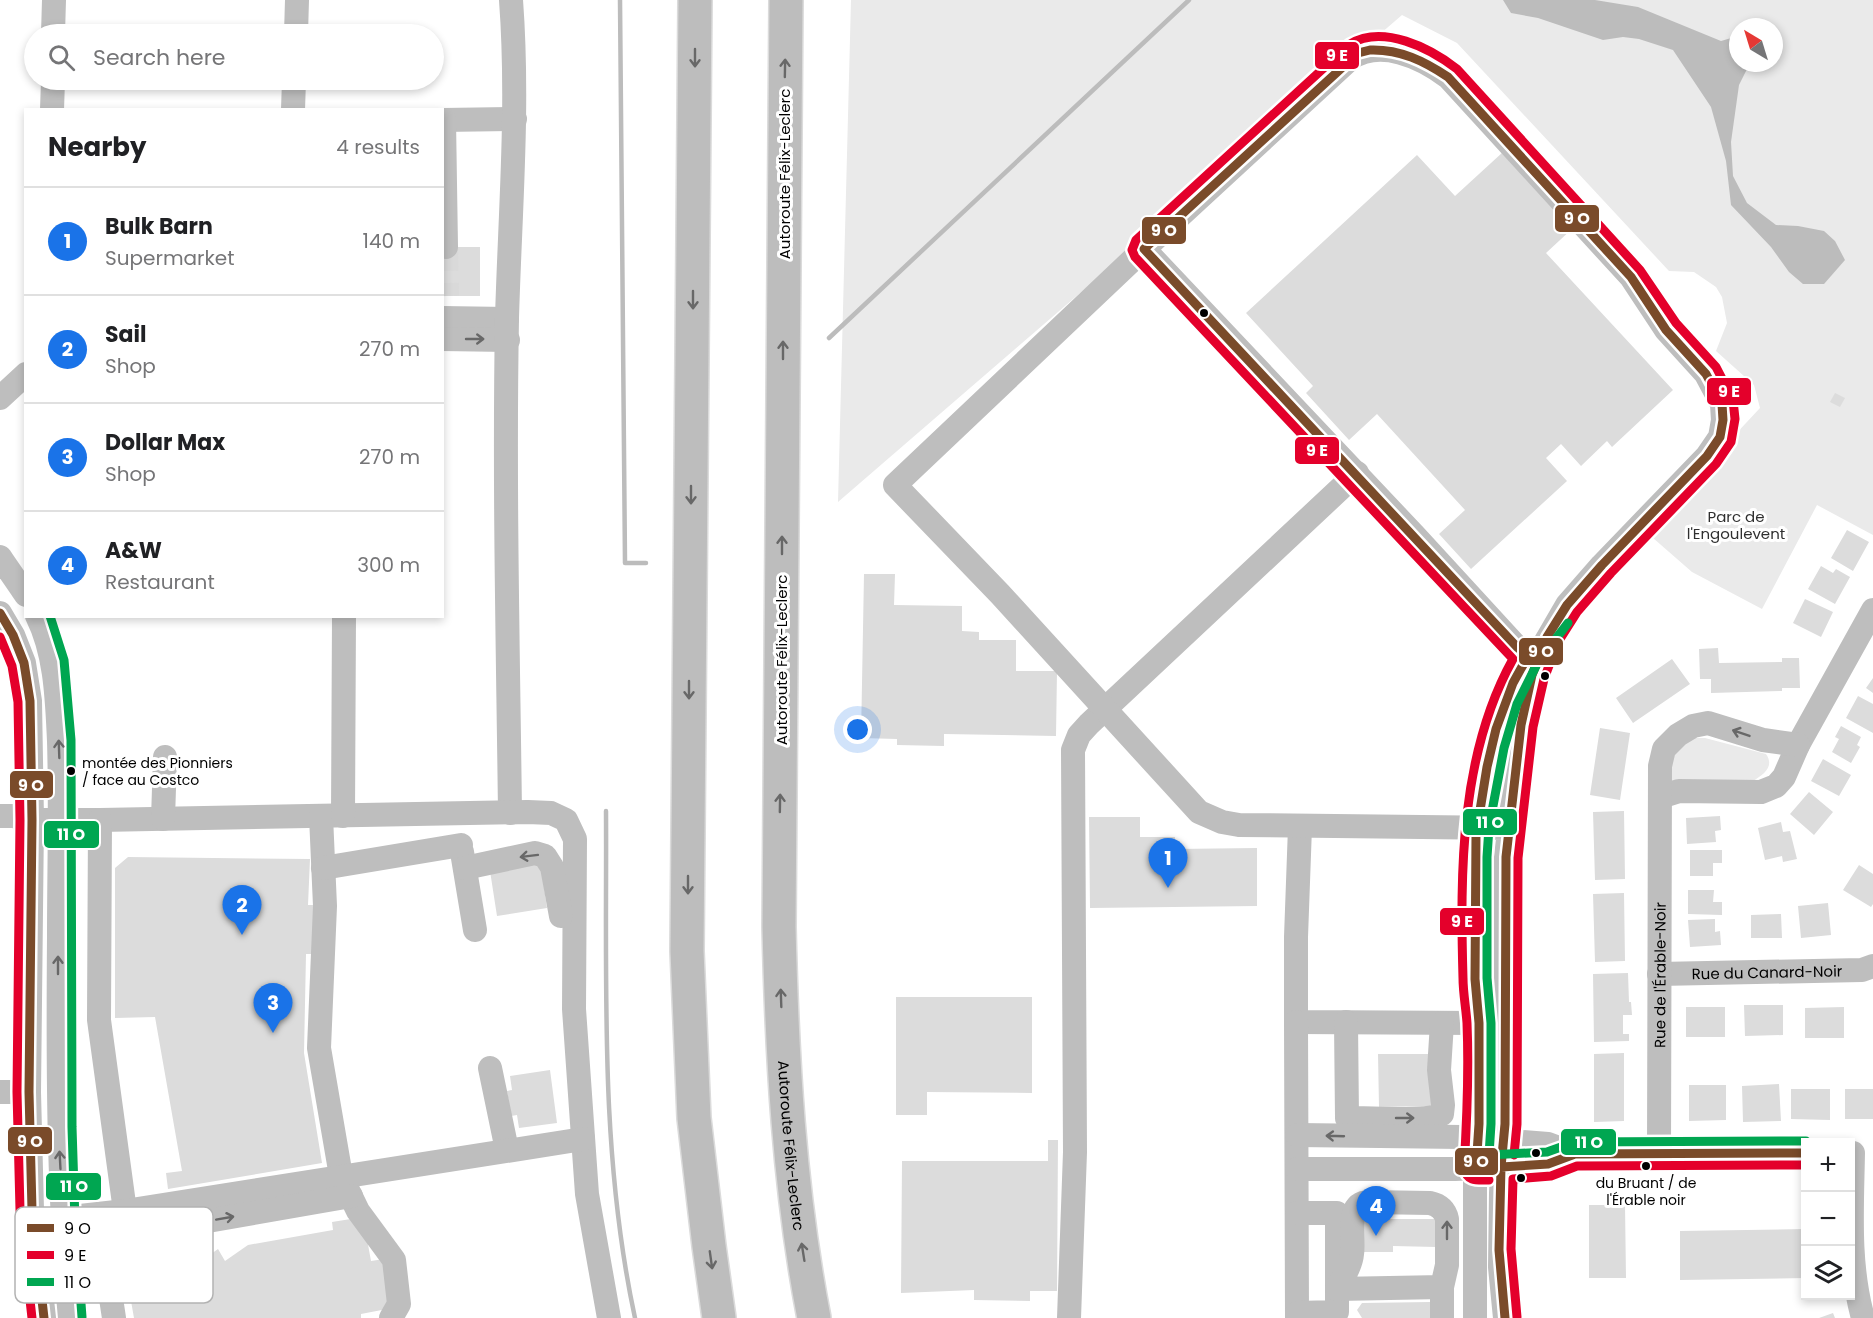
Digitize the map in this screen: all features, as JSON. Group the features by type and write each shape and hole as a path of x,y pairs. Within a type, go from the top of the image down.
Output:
{"highway":[{"path":"695,0 688,961 694,1118 720,1318"},
{"name":"Autoroute Félix-Leclerc","path":"786,0 780,967 783,1057 791,1158 814,1318"}],"street":[{"path":"53,24 54,0"},
{"path":"296,24 297,0"},
{"path":"510,813 507,329 515,118 515,54 511,0"},
{"path":"1475,1318 1479,1023 1475,979 1475,847 1477,826 1487,767 1496,729 1513,683 1559,616 1602,565 1707,456 1720,437 1723,420 1722,404 1706,374 1666,330 1631,277 1448,77 1431,64 1410,56 1388,50 1368,50 1350,59 1144,249 896,484 992,584 1199,812 1231,824 1300,827 1477,826 1508,828"},
{"path":"52,108 53,90"},
{"path":"293,108 294,90"},
{"path":"444,120 515,118"},
{"path":"444,162 446,247"},
{"path":"1144,249 1357,473 1517,647 1532,658"},
{"path":"444,318 507,329"},
{"path":"0,398 24,376"},
{"path":"1069,1318 1075,1152 1073,750 1079,735 1357,473"},
{"path":"0,557 24,592"},
{"path":"1660,797 1679,791 1761,792 1776,786 1784,777 1798,745 1873,610"},
{"path":"0,613 13,635 24,663 30,701 32,820 29,1092 32,1207"},
{"path":"38,618 49,653 58,713 60,820 58,1062 62,1207"},
{"path":"344,618 332,816 323,868 325,906 319,1048 346,1186 358,1211 394,1260 399,1304 391,1318"},
{"path":"1505,1318 1500,1267 1505,1124 1506,868 1508,828 1532,658"},
{"name":"Rue de l'Érable-Noir","path":"1659,1154 1660,766 1664,749 1678,735 1693,726 1708,723 1763,740 1798,745"},
{"path":"163,819 165,757"},
{"path":"0,816 32,820 100,820 551,813 566,820 575,839 574,1009 587,1194 609,1318"},
{"path":"461,814 461,845 476,930"},
{"path":"100,820 99,1020 124,1207"},
{"path":"1300,827 1296,1022 1297,1316 1442,1287"},
{"path":"323,868 461,845"},
{"path":"465,868 535,854 545,856 552,867 561,916"},
{"name":"Rue du Canard-Noir","path":"1659,974 1862,970 1873,966"},
{"path":"1296,1022 1479,1023"},
{"path":"1346,1022 1347,1118 1433,1118 1442,1114 1439,1070 1442,1023"},
{"path":"490,1068 507,1150"},
{"path":"0,1092 29,1092"},
{"path":"1297,1135 1478,1138 1548,1144 1575,1154 1801,1153"},
{"path":"213,1215 507,1150 583,1139"},
{"path":"1859,1153 1852,1251 1856,1291 1863,1318"},
{"path":"1297,1169 1502,1167 1550,1164 1575,1154"},
{"path":"160,1207 346,1186"},
{"path":"1339,1306 1352,1256 1353,1213 1357,1207 1365,1202 1430,1203 1444,1210 1447,1219 1448,1265 1442,1287 1443,1318"},
{"path":"1297,1213 1337,1213 1339,1306"},
{"path":"42,1303 44,1318"},
{"path":"69,1303 70,1318"},
{"path":"112,1303 114,1318"}],"green space":[{"name":"Parc de l'Engoulevent","path":"851,0 1873,0 1873,535 1817,505 1762,609 1692,572 1645,531 1760,408 1754,385 1716,351 1727,323 1722,297 1716,287 1694,272 1669,271 1457,43 1402,15 838,502"},
{"path":"1692,738 1705,738 1766,754 1769,763 1767,770 1753,781 1672,781 1665,775 1664,763"}],"shaded area":[{"path":"1503,0 1595,0 1638,7 1721,41 1729,39 1729,72 1746,72 1739,85 1731,142 1733,176 1747,203 1776,225 1824,231 1835,241 1845,260 1824,284 1803,284 1789,272 1771,247 1731,205 1726,161 1711,107 1673,50 1639,39 1623,37 1603,40 1538,18 1511,13"}],"building":[{"path":"1503,152 1573,228 1546,253 1673,390 1612,447 1607,441 1581,466 1561,444 1546,458 1567,481 1471,569 1439,534 1465,510 1377,414 1349,440 1306,393 1313,386 1246,313 1417,155 1455,196"},
{"path":"444,247 480,247 480,296 444,296"},
{"path":"1835,393 1845,398 1840,407 1830,402"},
{"path":"1847,530 1869,542 1853,571 1831,558"},
{"path":"1821,566 1833,573 1836,569 1850,577 1835,604 1808,589"},
{"path":"864,574 895,574 894,605 962,606 962,631 979,632 979,640 1016,640 1016,671 1057,671 1056,736 944,734 944,746 897,745 897,739 861,738"},
{"path":"1805,599 1833,612 1821,637 1793,623"},
{"path":"1718,648 1719,663 1782,662 1782,658 1799,658 1800,688 1782,688 1782,691 1711,693 1711,679 1700,679 1699,649"},
{"path":"1672,659 1690,684 1633,723 1616,698"},
{"path":"1873,678 1873,693 1866,688"},
{"path":"1858,696 1873,704 1873,733 1846,718"},
{"path":"1841,726 1861,737 1857,745 1860,747 1851,763 1832,752 1839,739 1835,737"},
{"path":"1600,728 1630,733 1620,800 1590,795"},
{"path":"1823,759 1851,775 1839,796 1811,781"},
{"path":"1809,792 1833,812 1814,835 1790,814"},
{"path":"1624,811 1625,879 1595,880 1593,812"},
{"path":"1720,816 1721,830 1715,831 1716,842 1687,844 1686,818"},
{"path":"1089,817 1140,817 1140,837 1175,837 1175,849 1257,848 1257,906 1090,908"},
{"path":"1781,822 1783,832 1790,831 1797,859 1783,862 1782,856 1765,860 1758,828"},
{"path":"1690,850 1722,850 1722,863 1713,863 1713,876 1690,876"},
{"path":"128,857 310,859 308,905 319,905 318,954 306,954 304,1053 322,1163 168,1189 166,1173 182,1171 155,1017 115,1018 115,868"},
{"path":"488,858 540,859 547,908 497,916"},
{"path":"1859,865 1873,874 1873,904 1871,907 1843,890"},
{"path":"1688,890 1714,890 1713,902 1722,902 1722,915 1688,914"},
{"path":"1624,893 1625,961 1595,962 1593,894"},
{"path":"1828,903 1831,935 1801,938 1798,906"},
{"path":"1781,914 1782,938 1751,938 1751,915"},
{"path":"1715,919 1715,932 1720,931 1721,945 1690,947 1688,920"},
{"path":"1628,973 1632,1015 1623,1015 1623,1034 1629,1034 1629,1041 1594,1042 1593,974"},
{"path":"896,997 1032,997 1032,1093 927,1092 927,1115 896,1115"},
{"path":"1744,1005 1783,1005 1783,1035 1745,1036"},
{"path":"1686,1007 1725,1007 1725,1037 1686,1037"},
{"path":"1844,1007 1844,1038 1805,1038 1805,1008"},
{"path":"1624,1053 1624,1121 1594,1122 1594,1054"},
{"path":"1378,1054 1433,1054 1434,1106 1379,1107"},
{"path":"550,1070 557,1123 519,1128 517,1115 511,1116 507,1091 512,1090 510,1076"},
{"path":"1779,1084 1781,1121 1743,1122 1742,1086"},
{"path":"1689,1085 1726,1085 1726,1120 1689,1121"},
{"path":"1791,1089 1830,1089 1830,1120 1791,1119"},
{"path":"1845,1089 1873,1089 1873,1119 1845,1119"},
{"path":"1048,1140 1058,1140 1057,1291 1030,1291 1030,1301 974,1300 974,1290 901,1293 902,1161 1048,1161"},
{"path":"1589,1205 1625,1205 1626,1278 1589,1278"},
{"path":"357,1218 365,1228 371,1261 384,1259 392,1308 361,1314 361,1318 134,1318 131,1303 213,1303 213,1253 218,1249 225,1261 248,1245 333,1230 332,1222"},
{"path":"1358,1219 1436,1219 1437,1247 1393,1246 1393,1252 1358,1252"},
{"path":"1801,1229 1801,1278 1680,1280 1680,1231"},
{"path":"1430,1302 1434,1304 1430,1318 1362,1318 1357,1310 1362,1303"},
{"path":"1833,1313 1835,1318 1819,1318"}],"waterway":[{"path":"620,0 625,563 646,563"},
{"path":"829,338 1189,0"},
{"path":"606,811 606,1002 610,1129 623,1255 635,1318"}],"tunnel":[{"path":"446,247 447,296"}],"transit line":[{"path":"1489,1180 1470,1178 1464,1168 1468,1059 1463,984 1462,897 1467,814 1473,774 1482,734 1513,659 1135,257 1132,250 1136,240 1350,44 1363,38 1377,37 1406,41 1434,53 1457,69 1640,270 1676,323 1716,367 1733,400 1735,419 1731,442 1716,464 1611,573 1577,612 1558,642 1544,679 1533,727 1518,858 1517,1124 1514,1155"},
{"path":"1370,50 1381,50 1411,57 1448,77 1631,277 1666,330 1706,374 1722,404 1723,420 1720,437 1707,456 1602,565 1567,605 1547,637 1532,675 1521,725 1506,857 1505,1124 1501,1167 1476,1168 1479,1124 1479,1023 1475,979 1476,835 1496,729 1513,683 1528,656 1517,647 1144,249 1358,53 1370,50"},
{"path":"0,613 13,635 24,663 30,701 32,820 29,1092 32,1207"},
{"path":"51,618 64,660 71,740 72,1127 75,1207"},
{"path":"1568,623 1538,662 1517,704 1504,748 1489,827 1487,857 1487,978 1491,1023 1489,1155 1547,1152 1575,1142 1801,1141"},
{"path":"0,637 12,666 18,702 20,820 17,1092 20,1207"},
{"path":"1501,1167 1548,1164 1575,1154 1801,1153"},
{"path":"1517,1317 1511,1249 1513,1179 1551,1176 1577,1166 1801,1165"},
{"path":"1501,1167 1499,1250 1505,1318"},
{"path":"30,1303 32,1318"},
{"path":"42,1303 44,1318"},
{"path":"81,1303 82,1317"}],"place":[{"name":"montée des Pionniers / face au Costco","path":"71,771"},
{"name":"Bulk Barn","path":"1168,888"},
{"name":"Sail","path":"242,935"},
{"name":"Dollar Max","path":"273,1033"},
{"name":"du Bruant / de l'Érable noir","path":"1646,1166"},
{"name":"A&W","path":"1376,1236"}]}
